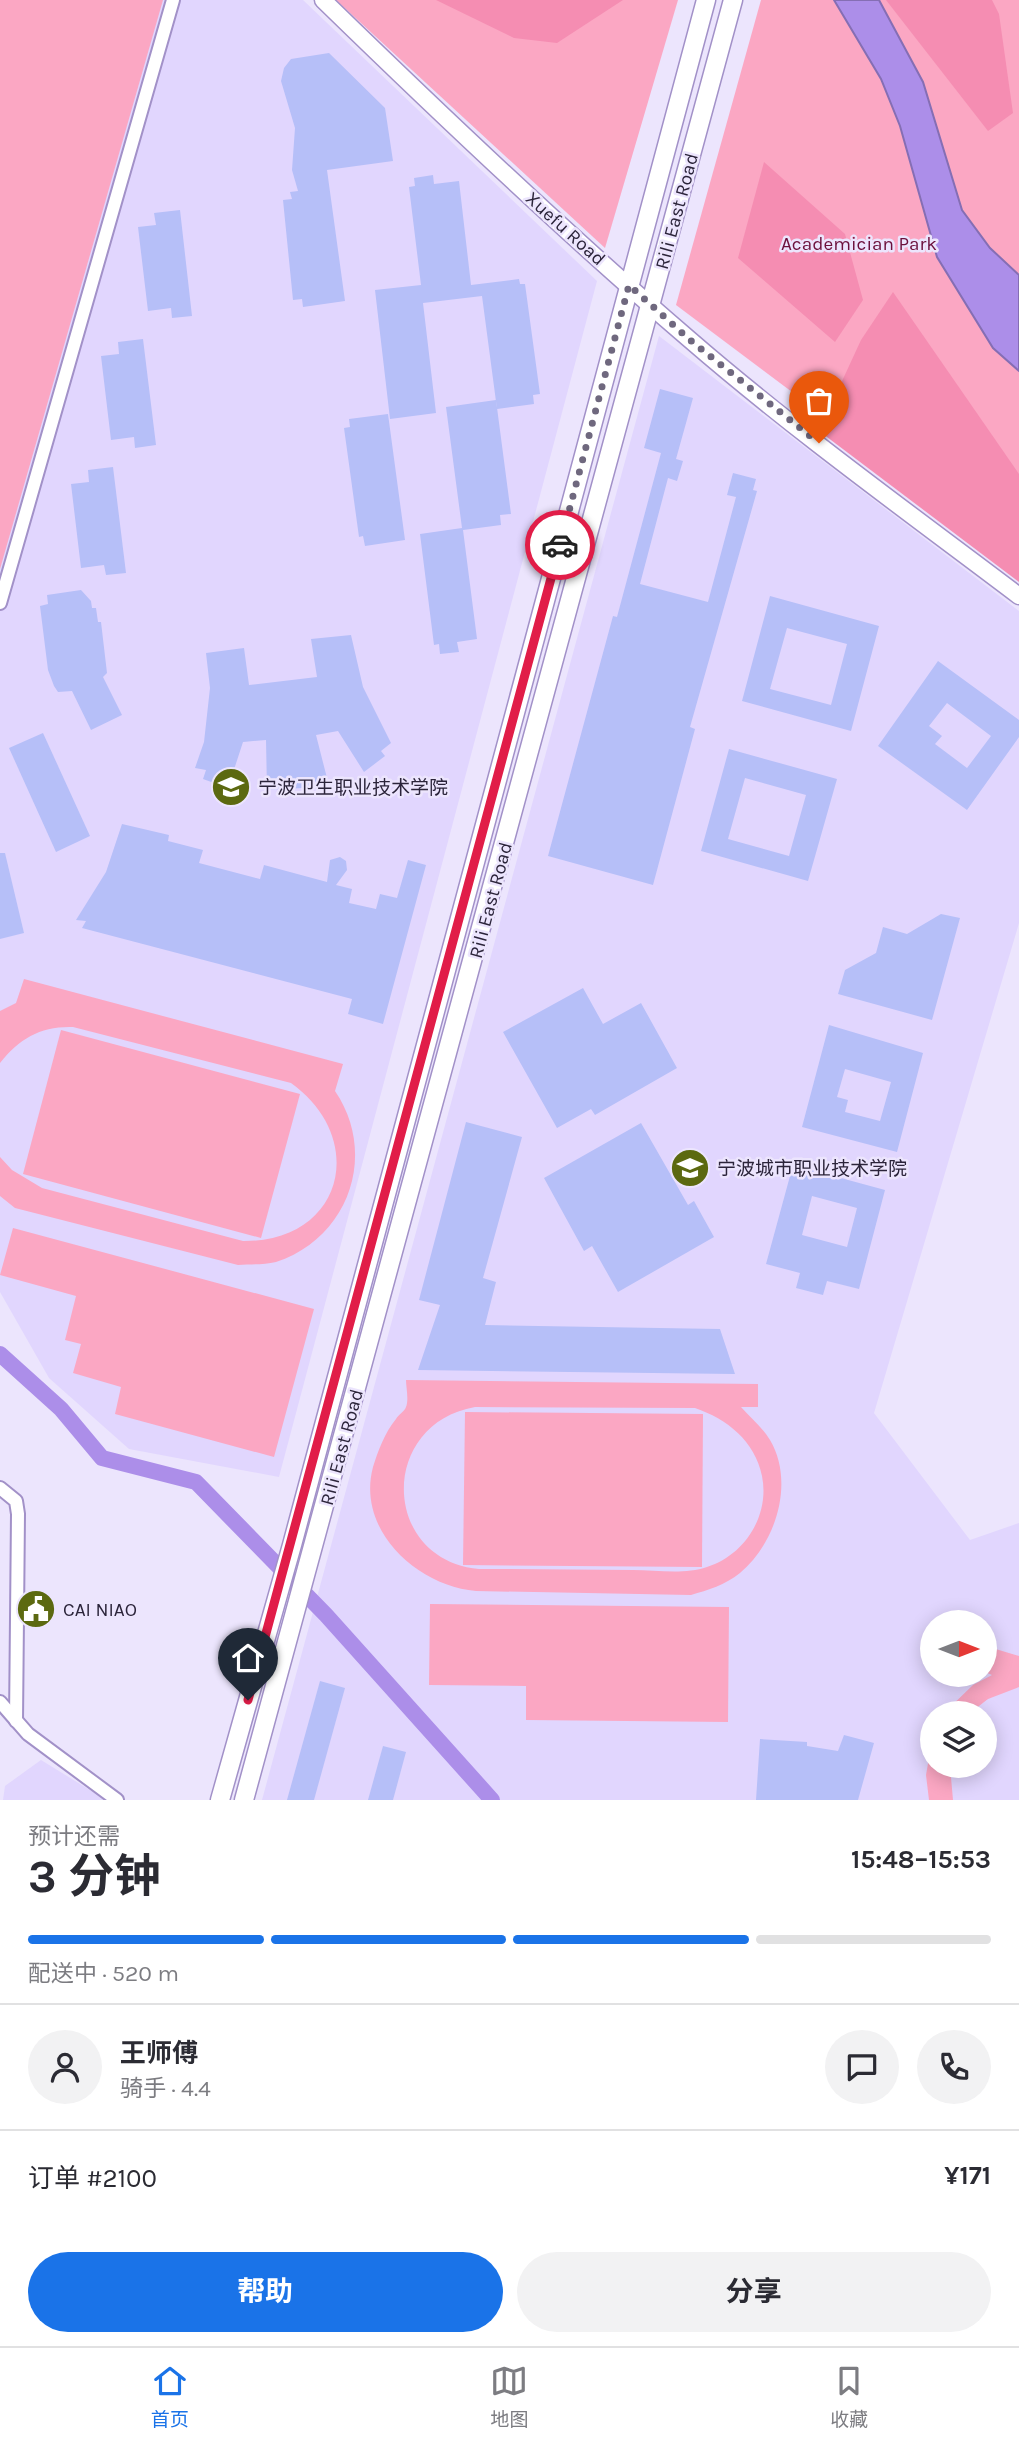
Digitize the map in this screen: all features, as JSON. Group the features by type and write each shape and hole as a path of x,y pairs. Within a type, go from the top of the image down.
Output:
{"main road":[{"name":"Rili East Road","path":"220,1800 292,1545 706,0"},
{"name":"Rili East Road","path":"244,1800 733,0"}],"street":[{"path":"0,603 173,0"},
{"name":"Xuefu Road","path":"323,0 429,104 690,340 862,477 1019,596"},
{"path":"0,1488 16,1501 18,1514 16,1721"},
{"path":"0,1702 28,1734 117,1800"}],"shaded area":[{"name":"宁波卫生职业技术学院","path":"0,0 303,0 597,281 279,1477 129,1449 49,1378 0,1292"},
{"path":"436,0 623,0 557,43 514,38"},
{"path":"834,0 879,0 923,82 962,210 990,248 1019,275 1019,371 993,348 937,257 900,126 881,79"},
{"path":"886,0 992,0 999,14 1013,113 988,131"},
{"path":"764,162 845,234 863,300 835,342 738,258"},
{"path":"893,292 1019,474 1019,582 819,431 861,340"},
{"name":"宁波城市职业技术学院","path":"659,336 1019,611 1019,923 874,1413 970,1540 1019,1523 1019,1800 262,1800"},
{"path":"41,1760 106,1800 3,1800 5,1786"}],"green space":[{"path":"0,0 163,0 0,569"},
{"path":"336,0 678,0 605,248"},
{"name":"Academician Park","path":"761,0 1019,0 1019,562 676,305"},
{"path":"24,979 343,1064 335,1091 348,1115 354,1141 354,1166 349,1191 338,1214 322,1234 301,1250 276,1262 238,1265 15,1208 0,1196 0,1157 12,1170 42,1188 243,1241 277,1237 304,1225 323,1206 334,1183 336,1158 330,1131 315,1106 291,1083 73,1027 61,1027 32,1035 15,1047 0,1063 0,1011 16,1003"},
{"path":"61,1030 300,1094 261,1238 23,1174"},
{"path":"13,1228 314,1309 274,1457 115,1414 121,1387 73,1373 81,1344 65,1340 76,1296 0,1275"},
{"path":"406,1380 758,1384 758,1407 741,1407 767,1435 777,1457 781,1493 772,1529 753,1560 740,1573 722,1584 691,1595 476,1591 433,1579 396,1551 383,1533 374,1513 370,1490 373,1467 382,1442 406,1407","holes":["475,1407 695,1408 718,1418 738,1433 753,1452 762,1476 762,1505 752,1532 733,1553 707,1567 680,1571 479,1569 447,1560 423,1542 409,1518 404,1491 408,1463 421,1438 443,1418"]},
{"path":"465,1412 703,1414 702,1567 463,1565"},
{"path":"430,1604 729,1607 728,1722 526,1720 526,1686 429,1685"},
{"path":"998,1650 1019,1656 1019,1687 985,1701 956,1701 971,1687 998,1687"},
{"path":"926,1778 951,1778 953,1800 929,1800"}],"building":[{"path":"329,53 385,108 393,161 327,170 345,301 303,307 302,299 293,300 283,200 292,199 290,192 298,191 292,170 295,128 281,81 284,68 291,59"},
{"path":"433,175 434,184 459,181 471,285 519,279 520,284 525,284 540,394 533,395 534,404 497,409 482,296 423,303 436,413 390,419 375,290 421,285 409,187 415,186 414,178"},
{"path":"180,210 192,316 172,318 171,308 148,311 138,227 156,225 154,213"},
{"path":"143,339 156,445 135,448 134,437 111,440 101,356 119,354 118,342"},
{"path":"660,389 693,398 676,459 683,461 677,481 668,478 640,584 708,602 736,497 727,495 733,473 756,479 753,490 757,491 690,727 695,729 653,885 548,856 613,616 617,617 661,453 644,448"},
{"path":"496,400 511,514 500,515 501,525 463,530 477,639 457,642 459,652 440,654 439,644 434,645 420,534 462,528 446,407"},
{"path":"388,414 405,540 365,546 363,536 359,537 344,428 350,427 349,419"},
{"path":"113,467 126,573 106,575 104,565 81,568 71,484 89,482 88,470"},
{"path":"81,590 91,601 92,608 96,608 98,622 101,622 107,673 103,677 122,715 91,730 72,691 58,692 54,686 48,670 40,606 48,604 47,595"},
{"path":"770,596 879,626 851,731 742,701","holes":["787,628 847,644 831,705 770,689"]},
{"path":"351,635 363,687 391,743 381,751 385,756 364,772 338,731 316,735 328,782 302,788 267,790 266,740 243,742 228,788 203,779 206,770 195,768 204,742 210,688 206,653 244,648 249,685 317,677 311,639"},
{"path":"938,661 1019,720 1019,737 967,810 878,746","holes":["947,703 991,736 967,768 935,744 942,736 929,726"]},
{"path":"43,733 90,836 56,852 9,748"},
{"path":"729,749 837,779 808,881 701,851","holes":["745,778 806,795 789,856 728,839"]},
{"path":"122,824 169,835 168,841 203,850 199,863 260,879 264,865 327,882 330,860 340,857 346,861 347,870 336,885 352,889 349,903 376,909 380,894 397,898 408,860 426,865 383,1024 348,1014 352,999 82,928 86,921 76,920 106,872"},
{"path":"0,853 5,853 24,933 0,939"},
{"path":"941,914 960,918 932,1020 838,994 845,970 876,953 883,927 907,934"},
{"path":"583,988 603,1024 641,1003 677,1068 595,1115 591,1109 557,1128 503,1032"},
{"path":"829,1025 923,1053 897,1152 802,1127","holes":["845,1069 891,1082 880,1121 845,1112 848,1100 837,1097"]},
{"path":"466,1122 522,1137 483,1278 496,1282 485,1325 720,1329 735,1374 418,1370 440,1305 419,1300"},
{"path":"641,1123 688,1205 694,1201 714,1237 618,1292 592,1246 584,1251 544,1178"},
{"path":"793,1165 885,1190 859,1289 827,1281 823,1295 796,1288 800,1273 766,1264","holes":["812,1196 857,1208 847,1247 802,1235"]},
{"path":"320,1681 345,1688 314,1800 287,1800"},
{"path":"844,1735 874,1743 858,1800 756,1800 760,1739 807,1742 807,1746 838,1751"},
{"path":"383,1746 406,1752 393,1800 368,1800"}],"waterway":[{"path":"0,1354 61,1409 102,1458 196,1482 326,1615 492,1800"}],"way so far":[{"path":"560,545 629,285 690,340 819,443"}],"place":[{"name":"宁波卫生职业技术学院","path":"231,787"},
{"name":"宁波城市职业技术学院","path":"690,1168"},
{"name":"CAI NIAO","path":"36,1609"}],"route":[{"path":"248,1700 560,545"}]}
